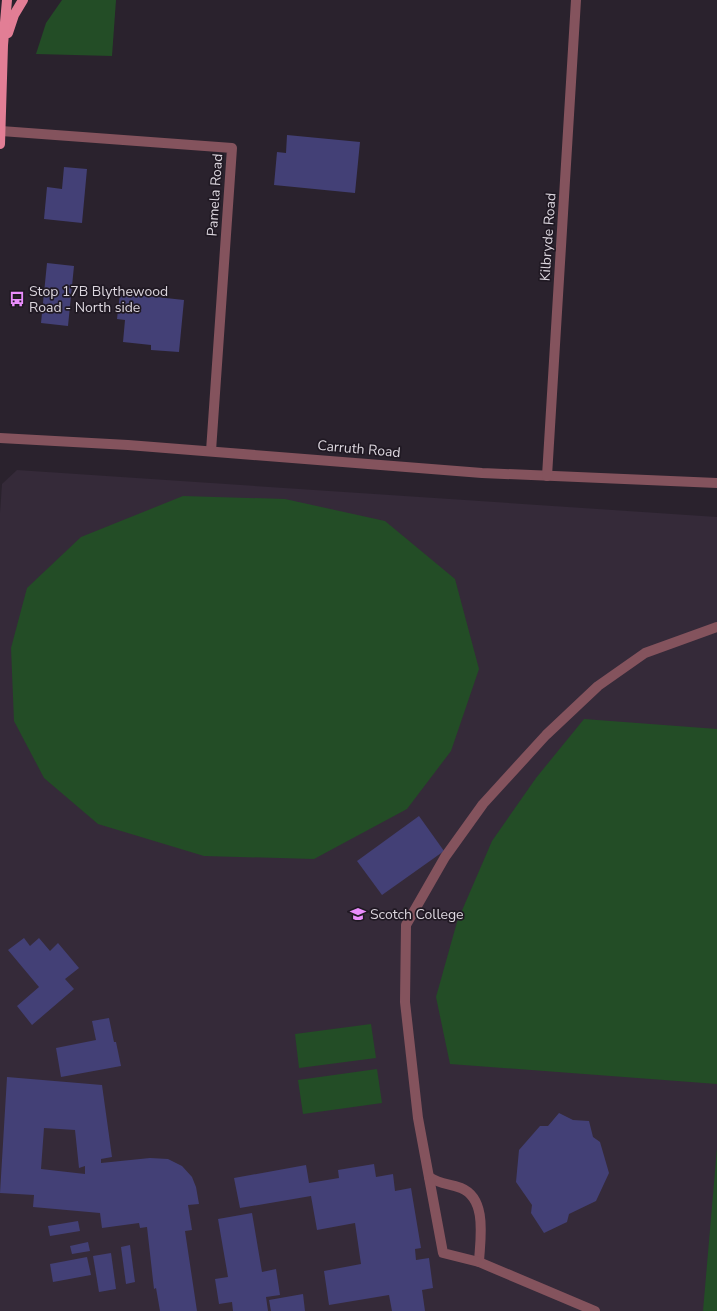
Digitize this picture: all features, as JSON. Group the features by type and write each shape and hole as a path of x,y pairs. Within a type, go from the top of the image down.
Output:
{"main road":[{"path":"0,144 3,45 7,0"},
{"path":"3,45 14,15 23,0"}],"street":[{"name":"Kilbryde Road","path":"547,476 576,0"},
{"name":"Pamela Road","path":"1,131 232,148 211,451"},
{"name":"Carruth Road","path":"0,438 211,451 482,473 717,483"},
{"path":"594,1311 479,1262 443,1253 418,1118 404,998 406,925 445,857 483,804 546,735 598,686 645,653 717,627"},
{"path":"429,1177 440,1184 460,1188 471,1194 478,1208 481,1227 479,1262"}],"shaded area":[{"name":"Scotch College","path":"17,470 717,517 717,1311 0,1311 0,513 2,484"}],"green space":[{"path":"62,0 116,0 112,56 36,54 46,23"},
{"path":"183,496 285,499 385,521 455,579 479,669 451,751 407,809 314,859 204,856 98,824 44,778 14,721 11,648 27,588 81,537"},
{"path":"584,719 717,729 717,1084 450,1064 436,997 457,922 492,841 536,778"},
{"path":"371,1024 376,1058 299,1068 295,1034"},
{"path":"377,1069 382,1103 303,1114 298,1080"},
{"path":"717,1148 717,1311 703,1311"}],"building":[{"path":"287,135 360,142 355,193 274,185 277,152 286,153"},
{"path":"64,167 87,169 82,223 44,219 47,187 62,189"},
{"path":"47,263 74,266 68,326 41,323"},
{"path":"120,293 184,300 179,352 151,350 151,345 123,342 125,320 117,319"},
{"path":"419,816 444,851 382,895 357,861"},
{"path":"24,938 30,946 39,938 50,951 58,943 79,968 65,979 74,989 32,1025 17,1006 39,987 8,950"},
{"path":"109,1018 121,1066 61,1077 56,1048 96,1040 92,1021"},
{"path":"7,1077 102,1085 112,1157 101,1159 101,1163 150,1158 168,1159 182,1166 192,1177 196,1187 199,1204 188,1205 192,1230 185,1231 197,1311 160,1311 156,1288 154,1289 147,1227 140,1228 139,1223 102,1228 100,1213 33,1207 34,1195 0,1193","holes":["44,1128 75,1130 79,1168 85,1166 85,1174 41,1169"]},
{"path":"559,1113 573,1120 589,1121 593,1137 600,1142 609,1173 596,1201 569,1214 567,1222 544,1233 531,1213 532,1205 516,1182 519,1150 540,1126 548,1126"},
{"path":"374,1164 376,1177 393,1174 395,1191 411,1188 421,1248 415,1249 416,1260 429,1258 433,1288 422,1290 425,1311 392,1311 389,1295 329,1305 324,1271 361,1264 355,1223 317,1230 311,1196 240,1208 234,1178 306,1165 309,1183 339,1178 338,1170"},
{"path":"252,1213 262,1272 276,1269 280,1295 266,1297 268,1311 233,1311 232,1302 219,1304 215,1279 228,1277 218,1219"},
{"path":"78,1221 80,1231 50,1236 48,1226"},
{"path":"88,1242 90,1251 72,1254 70,1246"},
{"path":"130,1245 135,1282 126,1284 121,1247"},
{"path":"111,1253 116,1289 99,1292 93,1256"},
{"path":"87,1257 91,1275 53,1282 50,1264"},
{"path":"303,1294 305,1311 271,1311 269,1300"}],"place":[{"name":"Stop 17B Blythewood Road - North side","path":"17,299"},
{"name":"Scotch College","path":"358,914"}]}
